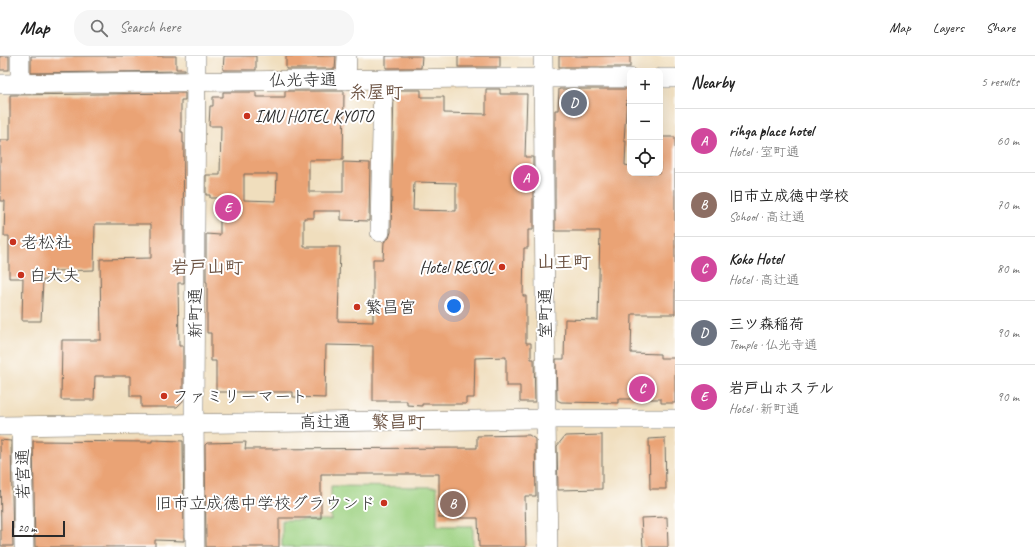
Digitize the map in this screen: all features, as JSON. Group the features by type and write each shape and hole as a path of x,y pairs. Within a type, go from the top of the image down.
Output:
{"street":[{"path":"20,56 20,84"},
{"name":"新町通","path":"195,547 194,423 196,56"},
{"path":"346,80 347,56"},
{"name":"室町通","path":"543,56 548,547"},
{"name":"仏光寺通","path":"0,84 543,77 627,78"},
{"path":"663,78 675,78"},
{"path":"380,232 383,79"},
{"name":"高辻通","path":"0,426 546,419 675,419"},
{"name":"若宮通","path":"22,426 24,547"}],"green space":[{"name":"旧市立成徳中学校グラウンド","path":"331,486 437,487 437,526 473,526 473,547 282,547 282,520 331,520"}],"building":[{"path":"0,56 9,56 9,70 0,70"},
{"path":"31,56 176,56 176,69 185,69 185,71 31,73"},
{"path":"224,56 256,56 256,70 223,70"},
{"path":"286,56 336,56 335,69 286,69"},
{"path":"386,56 422,56 421,68 386,68"},
{"path":"458,56 500,56 500,67 458,67"},
{"path":"559,56 630,56 630,67 559,67"},
{"path":"486,89 500,89 500,94 527,94 525,157 533,157 533,230 528,230 528,248 524,248 523,296 526,296 526,343 531,343 531,359 534,359 535,402 520,402 520,386 506,386 506,357 475,358 474,398 466,398 466,404 422,404 422,406 407,405 407,401 373,401 373,346 326,345 325,398 293,397 293,392 216,392 216,361 211,361 211,333 207,333 206,282 206,234 220,235 220,198 210,198 210,195 206,195 206,175 220,175 221,126 209,126 210,106 213,106 213,97 223,97 223,92 256,92 256,97 285,97 285,91 344,91 343,160 309,160 309,192 343,192 343,162 370,163 369,221 341,220 341,211 314,211 314,218 304,218 304,247 340,247 338,321 373,322 373,259 383,259 384,242 389,238 391,232 394,90 421,90 421,97 444,97 444,113 486,114","holes":["244,174 277,174 276,201 244,200","414,182 456,183 456,211 413,210"]},
{"path":"559,89 627,89 624,141 626,141 625,165 627,165 627,176 663,176 663,137 675,137 675,314 632,314 631,353 660,354 660,358 675,358 675,403 661,403 661,399 618,399 618,403 561,402 557,400 556,359 564,359 565,319 598,320 600,231 555,231 555,110 558,110"},
{"path":"185,93 185,100 181,100 181,132 183,132 184,143 184,283 178,283 179,346 183,346 183,401 177,407 141,407 141,396 130,396 130,376 95,376 94,400 61,400 62,340 101,340 100,259 151,258 151,224 95,224 94,270 54,271 54,280 43,280 41,321 22,321 23,278 9,278 9,236 4,236 5,201 0,201 0,140 10,140 10,95"},
{"path":"529,435 535,439 536,496 525,496 526,547 479,547 478,518 439,518 439,474 321,474 321,518 279,518 279,547 206,547 205,445 207,443 246,442 245,449 477,448 477,436"},
{"path":"602,435 602,489 558,490 557,446 565,436"},
{"path":"665,438 666,489 650,489 649,439"},
{"path":"0,440 11,441 13,546 1,546"},
{"path":"152,440 183,441 184,541 155,540 155,547 35,547 33,441 152,442"},
{"path":"667,517 668,547 643,547 641,518"}],"place":[{"name":"三ツ森稲荷","path":"574,103"},
{"name":"IMU HOTEL KYOTO","path":"247,116"},
{"name":"rihga place hotel","path":"526,178"},
{"name":"岩戸山ホステル","path":"228,208"},
{"name":"老松社","path":"13,242"},
{"name":"Hotel RESOL","path":"502,267"},
{"name":"白大夫","path":"21,275"},
{"name":"繁昌宮","path":"357,307"},
{"name":"Koko Hotel","path":"642,389"},
{"name":"ファミリーマート","path":"164,396"},
{"name":"旧市立成徳中学校グラウンド","path":"384,503"},
{"name":"旧市立成徳中学校","path":"453,504"}],"district":[{"name":"糸屋町","path":"376,92"},
{"name":"山王町","path":"564,262"},
{"name":"岩戸山町","path":"207,267"},
{"name":"繁昌町","path":"398,422"}]}
